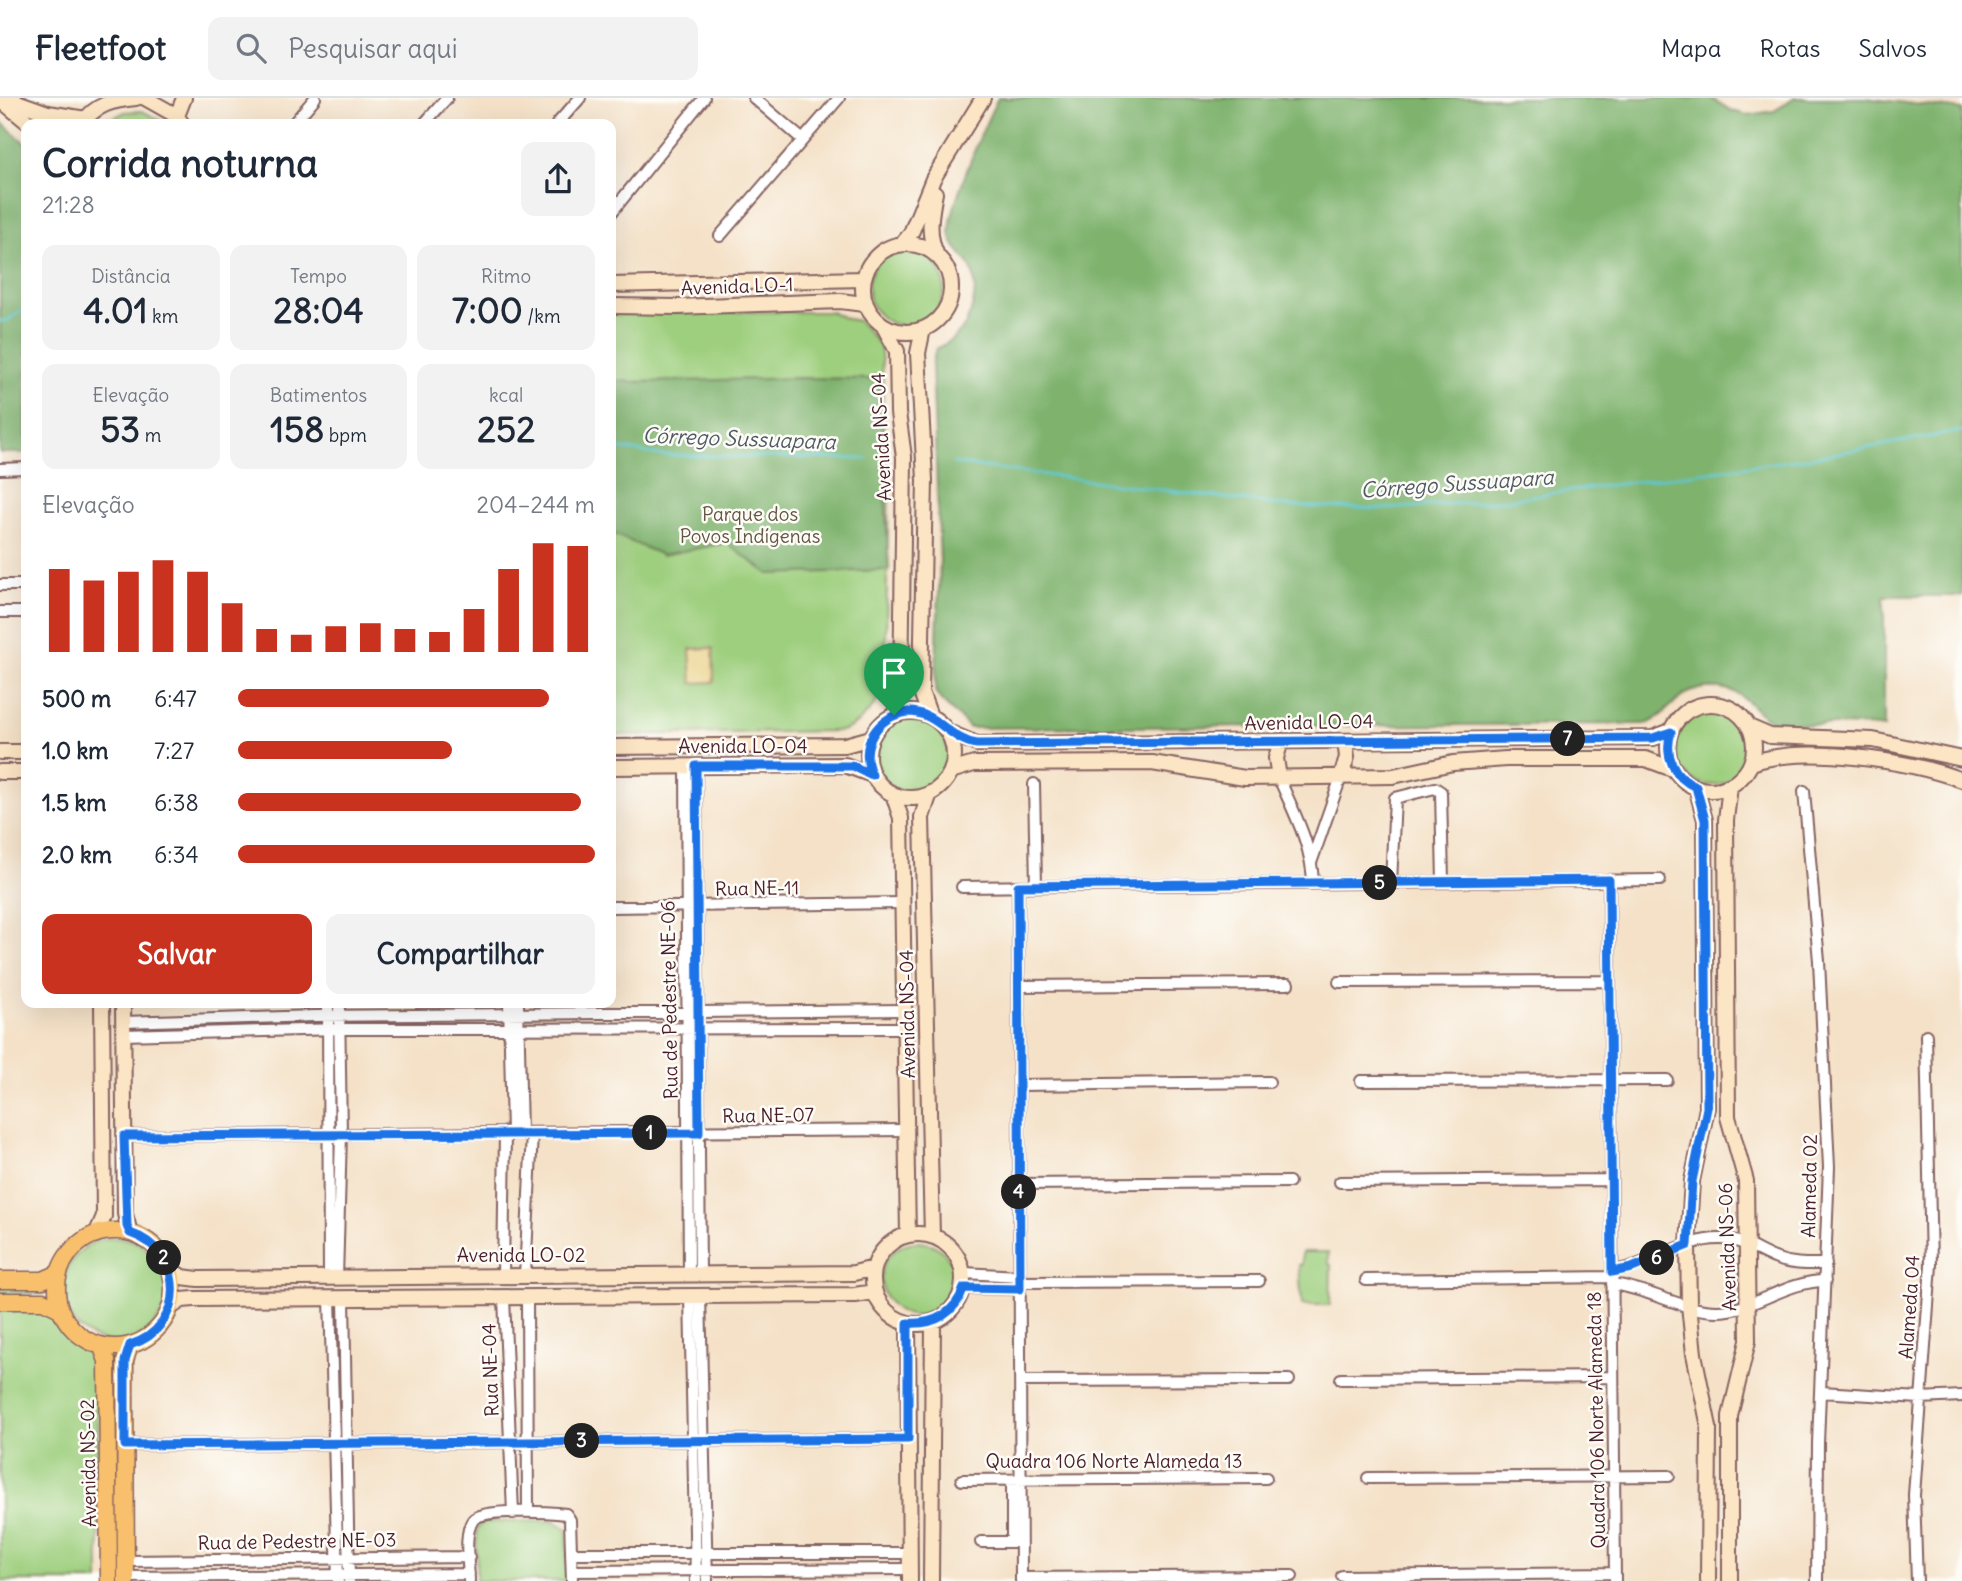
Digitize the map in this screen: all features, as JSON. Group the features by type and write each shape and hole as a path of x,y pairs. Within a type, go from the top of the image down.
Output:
{"main road":[{"path":"112,1231 130,1233 153,1245 170,1269 174,1287 171,1307 155,1331 130,1345 101,1345 77,1332 60,1308 57,1291 59,1273 72,1250 96,1235 112,1231"},
{"path":"0,1280 43,1280 59,1273"},
{"path":"0,1300 43,1301 60,1308"},
{"name":"Avenida NS-02","path":"101,1345 107,1361 109,1581"},
{"name":"Avenida NS-02","path":"126,1573 125,1361 130,1345"}],"street":[{"path":"87,119 111,101 136,98"},
{"path":"145,98 178,119"},
{"path":"180,119 184,98"},
{"path":"298,119 315,98"},
{"path":"428,119 447,98"},
{"path":"561,119 580,98"},
{"path":"616,207 704,98"},
{"path":"754,98 803,140"},
{"path":"720,236 839,98"},
{"path":"951,153 937,183 930,216 931,243 951,278 951,293 939,319 923,329 898,332 884,327 872,317 864,304 863,279 872,263 903,243 914,227 933,179 983,98"},
{"path":"7,99 75,119"},
{"path":"7,99 25,119"},
{"path":"903,243 936,253"},
{"name":"Avenida LO-1","path":"616,285 863,279"},
{"name":"Avenida LO-1","path":"616,306 677,307 840,301 864,304"},
{"name":"Avenida NS-04","path":"884,327 897,351 898,413 904,467 901,696 894,715"},
{"name":"Avenida NS-04","path":"923,329 918,353 925,480 920,692 930,716"},
{"path":"0,468 21,468"},
{"path":"0,585 21,585"},
{"path":"0,612 21,612"},
{"path":"1675,770 1669,753 1671,732 1685,714 1710,705 1734,711 1749,727 1770,736 1872,740 1962,759"},
{"path":"914,712 930,716 948,732 954,751 951,771 943,783 930,793 911,798 893,794 872,775 867,756 871,738 882,722 894,715 914,712"},
{"path":"951,771 974,764 1152,763 1230,778 1341,777 1397,776 1453,763 1506,759 1646,759 1675,770 1696,787 1712,790 1730,786 1745,775 1752,763 1755,745 1749,727"},
{"name":"Avenida LO-04","path":"948,732 977,744 1653,738 1671,732"},
{"name":"Avenida LO-04","path":"616,747 840,746 871,738"},
{"path":"1281,741 1276,758 1279,778 1312,860 1313,883"},
{"path":"1312,860 1347,757 1345,741"},
{"path":"0,752 21,752"},
{"path":"1752,763 1771,757 1868,759 1915,766 1962,780"},
{"name":"Rua de Pedestre NE-06","path":"691,766 694,1275"},
{"name":"Avenida LO-04","path":"616,767 853,766 872,775"},
{"path":"0,772 21,772"},
{"path":"1034,784 1036,886"},
{"name":"Avenida NS-06","path":"1730,786 1726,820 1728,1117 1746,1181 1748,1303 1748,1341 1730,1416 1730,1581"},
{"name":"Avenida NS-06","path":"1696,787 1705,820 1707,1108 1692,1181 1688,1245 1689,1305 1694,1354 1709,1427 1707,1581"},
{"path":"1391,883 1395,797 1435,788 1441,792 1443,882"},
{"name":"Alameda 02","path":"1804,791 1819,961 1827,1118 1826,1264 1816,1581"},
{"name":"Avenida NS-04","path":"930,793 922,817 932,1236"},
{"name":"Avenida NS-04","path":"893,794 901,814 908,1235"},
{"name":"Quadra 106 Norte Alameda 18","path":"1609,880 1615,1577"},
{"path":"962,887 1660,880"},
{"path":"1018,886 1020,1381 1016,1542 1021,1580 1292,1576"},
{"name":"Rua NE-11","path":"616,907 903,903"},
{"path":"1339,982 1610,981"},
{"path":"1019,986 1288,984"},
{"path":"96,1235 104,1216 103,1008"},
{"path":"123,1008 125,1214 130,1233"},
{"path":"330,1008 333,1029 328,1133 333,1278"},
{"path":"333,1016 336,1008"},
{"path":"123,1028 514,1009 692,1012 904,1010"},
{"path":"514,1009 525,1276"},
{"path":"123,1028 903,1028"},
{"path":"333,1029 341,1133 333,1278"},
{"name":"Alameda 04","path":"1917,1581 1914,1495 1931,1265 1926,1035"},
{"path":"1361,1081 1668,1080"},
{"path":"1019,1085 1269,1082"},
{"name":"Rua NE-07","path":"124,1136 908,1130"},
{"path":"503,1277 518,1132"},
{"path":"1340,1182 1611,1180"},
{"path":"1019,1184 1289,1182"},
{"path":"908,1235 932,1236 956,1254 964,1272 964,1288 952,1310 933,1322 908,1323 886,1312 874,1292 874,1268 890,1243 908,1235"},
{"path":"1612,1278 1704,1239 1725,1238 1747,1243 1776,1259 1795,1264 1826,1264"},
{"name":"Avenida LO-02","path":"170,1269 179,1276 198,1279 855,1273 874,1268"},
{"path":"964,1272 1020,1282"},
{"path":"1366,1280 1612,1278 1689,1305 1719,1311 1748,1303 1797,1283 1825,1281"},
{"path":"964,1288 1020,1282 1259,1281"},
{"path":"171,1307 190,1299 855,1295 874,1292"},
{"path":"695,1295 702,1577"},
{"name":"Rua NE-04","path":"504,1297 513,1513"},
{"name":"Rua NE-04","path":"527,1297 528,1512"},
{"path":"337,1298 348,1444 343,1579"},
{"path":"337,1298 334,1445 343,1558"},
{"path":"931,1581 933,1322"},
{"path":"469,1577 469,1530 473,1520 480,1514 528,1512 566,1514 572,1527 572,1576 910,1575 908,1323"},
{"path":"1341,1380 1613,1377"},
{"path":"1020,1381 1289,1380"},
{"path":"1821,1392 1920,1398 1962,1396"},
{"path":"125,1445 908,1439"},
{"path":"1368,1478 1669,1476"},
{"name":"Quadra 106 Norte Alameda 13","path":"962,1480 1016,1483 1266,1478"},
{"path":"981,1542 1016,1542"},
{"path":"572,1553 909,1553"},
{"name":"Rua de Pedestre NE-03","path":"126,1573 343,1558 469,1557"},
{"name":"Rua de Pedestre NE-03","path":"126,1573 343,1579 469,1577"},
{"path":"1342,1576 1615,1577"}],"green space":[{"path":"998,98 1711,98 1732,111 1748,115 1774,111 1795,98 1865,98 1962,110 1962,596 1884,596 1884,728 1776,722 1760,714 1740,695 1720,688 1706,688 1685,695 1657,718 1643,724 970,728 935,691 940,562 932,364 936,349 961,331 973,303 973,273 953,242 951,222 969,166"},
{"path":"142,111 158,119 111,119 125,112"},
{"path":"0,121 21,140 21,453 0,453"},
{"path":"906,250 920,253 933,261 941,274 944,288 941,302 933,315 920,323 906,326 892,323 879,315 871,302 868,288 871,274 879,261 892,253"},
{"name":"Parque dos Povos Indígenas","path":"616,309 831,312 859,321 880,345 889,481 885,682 880,696 869,712 847,729 616,735"},
{"path":"879,379 889,570 769,574 726,543 662,555 616,535 616,380"},
{"path":"1705,711 1719,711 1733,717 1743,727 1749,748 1747,762 1733,779 1719,785 1705,785 1691,779 1681,769 1675,755 1675,741 1681,727 1691,717"},
{"path":"911,718 932,724 942,734 948,755 942,776 932,786 911,792 890,786 880,776 874,755 880,734 890,724"},
{"path":"115,1238 135,1242 152,1253 163,1270 167,1290 163,1310 152,1327 135,1338 115,1342 95,1338 78,1327 67,1310 63,1290 67,1270 78,1253 95,1242"},
{"path":"911,1242 925,1242 939,1248 949,1258 955,1279 949,1300 939,1310 925,1316 911,1316 897,1310 887,1300 881,1286 881,1272 887,1258 897,1248"},
{"path":"1302,1252 1328,1252 1331,1265 1330,1305 1302,1305 1299,1265 1302,1265"},
{"path":"46,1286 44,1294 0,1293 0,1288"},
{"path":"41,1308 49,1313 68,1339 89,1353 98,1365 99,1581 0,1581 0,1309"},
{"path":"555,1521 567,1529 567,1581 476,1581 477,1529 483,1522"}],"sand":[{"path":"713,648 714,682 692,683 690,649"}],"waterway":[{"name":"Córrego Sussuapara","path":"0,321 7,321 21,311"},
{"name":"Córrego Sussuapara","path":"953,463 1288,506 1383,509 1496,501 1815,457 1962,431"},
{"name":"Córrego Sussuapara","path":"616,448 660,455 867,459"}],"route":[{"path":"914,712 930,716 958,738 977,744 1653,738 1671,732 1668,747 1671,762 1679,776 1696,787 1705,820 1707,1108 1692,1181 1688,1245 1632,1268 1612,1272 1609,880 1018,886 1020,1289 964,1288 960,1300 952,1310 933,1322 908,1323 908,1439 125,1445 125,1361 130,1345 145,1339 162,1325 171,1307 174,1287 170,1269 163,1256 153,1245 130,1233 125,1220 124,1136 699,1133 696,1028 696,766 853,766 872,775 867,756 870,740 878,726 894,715 914,712"}]}
